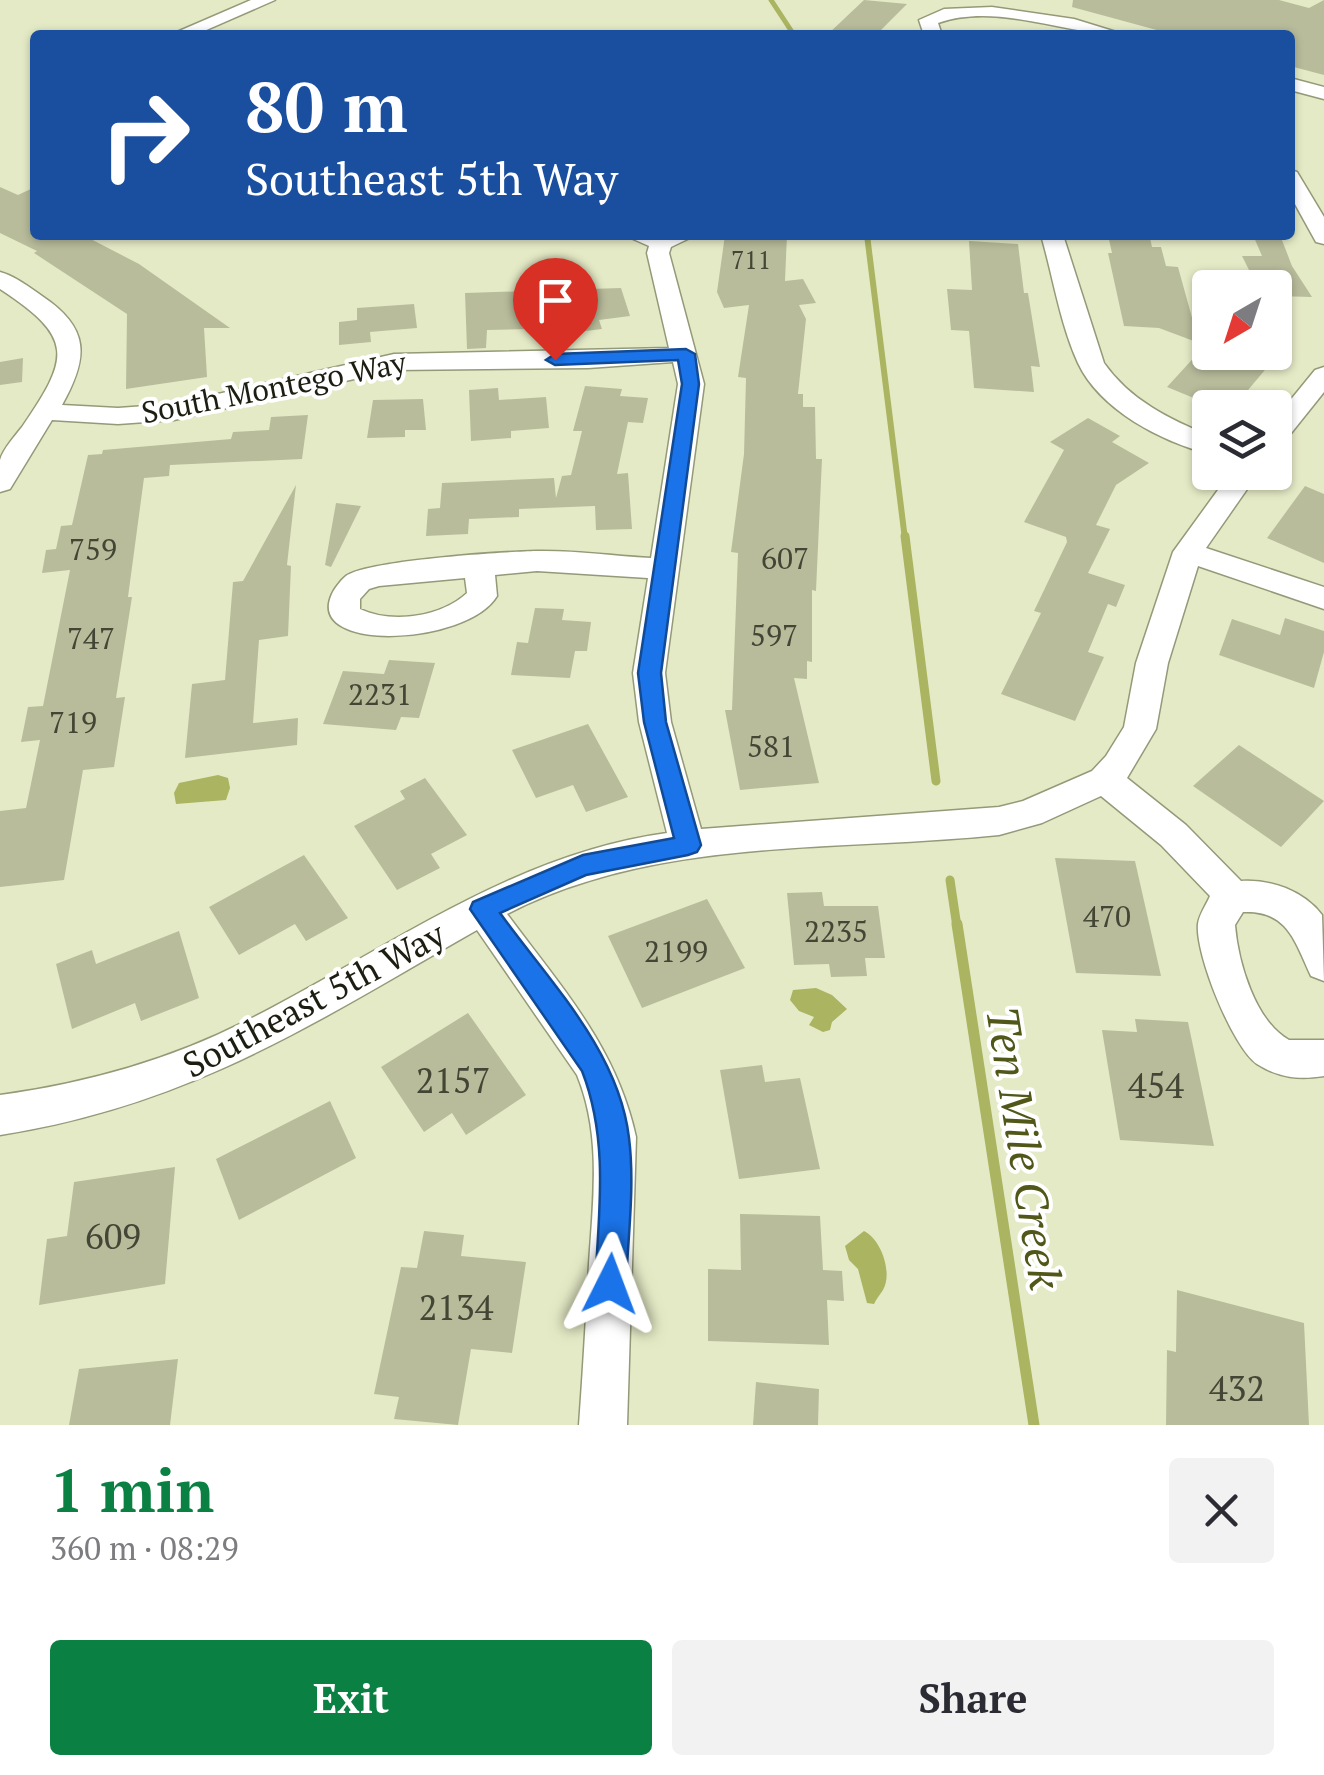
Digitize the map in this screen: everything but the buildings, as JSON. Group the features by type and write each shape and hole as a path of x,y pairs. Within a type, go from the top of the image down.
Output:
{"street":[{"path":"191,30 266,0"},
{"path":"931,30 928,20 944,8 974,2 1009,4 1100,30"},
{"path":"1295,86 1324,93"},
{"path":"1295,185 1324,237"},
{"path":"660,240 658,253 686,354 690,400 651,650 651,697 688,845"},
{"path":"1054,240 1100,378 1130,407 1192,438"},
{"path":"0,280 56,318 71,342 68,370 0,483"},
{"name":"South Montego Way","path":"42,412 118,416 174,412 369,366 407,361 588,360 686,354"},
{"path":"1292,415 1324,376"},
{"path":"1233,490 1188,552 1152,663 1140,729 1104,780 1152,814 1203,859 1234,899"},
{"path":"1188,552 1324,598"},
{"path":"479,567 552,561 664,569"},
{"name":"Southeast 5th Way","path":"0,1114 96,1100 198,1066 258,1037 482,909 583,866 688,845 999,821 1030,813 1104,780"},
{"path":"1324,964 1310,926 1293,909 1266,897 1234,899 1218,915 1216,926 1245,1025 1274,1052 1303,1061 1324,1058"},
{"path":"482,909 592,1064 607,1098 615,1137 616,1179 603,1425"}],"shaded area":[{"path":"218,775 228,778 226,800 176,804 174,793 179,783"},
{"path":"816,988 832,995 847,1009 832,1022 830,1030 823,1032 809,1025 814,1017 799,1011 790,1000 793,990"},
{"path":"864,1231 876,1241 886,1266 886,1283 874,1304 867,1303 858,1269 849,1260 845,1246"}],"waterway":[{"name":"Ten Mile Creek","path":"771,0 791,30"},
{"name":"Ten Mile Creek","path":"868,240 905,539"},
{"name":"Ten Mile Creek","path":"905,536 936,781"},
{"name":"Ten Mile Creek","path":"950,880 957,927"},
{"name":"Ten Mile Creek","path":"957,924 1034,1425"}],"route":[{"path":"555,360 686,354 690,384 650,673 655,722 688,845 583,866 482,909 592,1064 607,1098 615,1137 616,1179 610,1284"}]}
